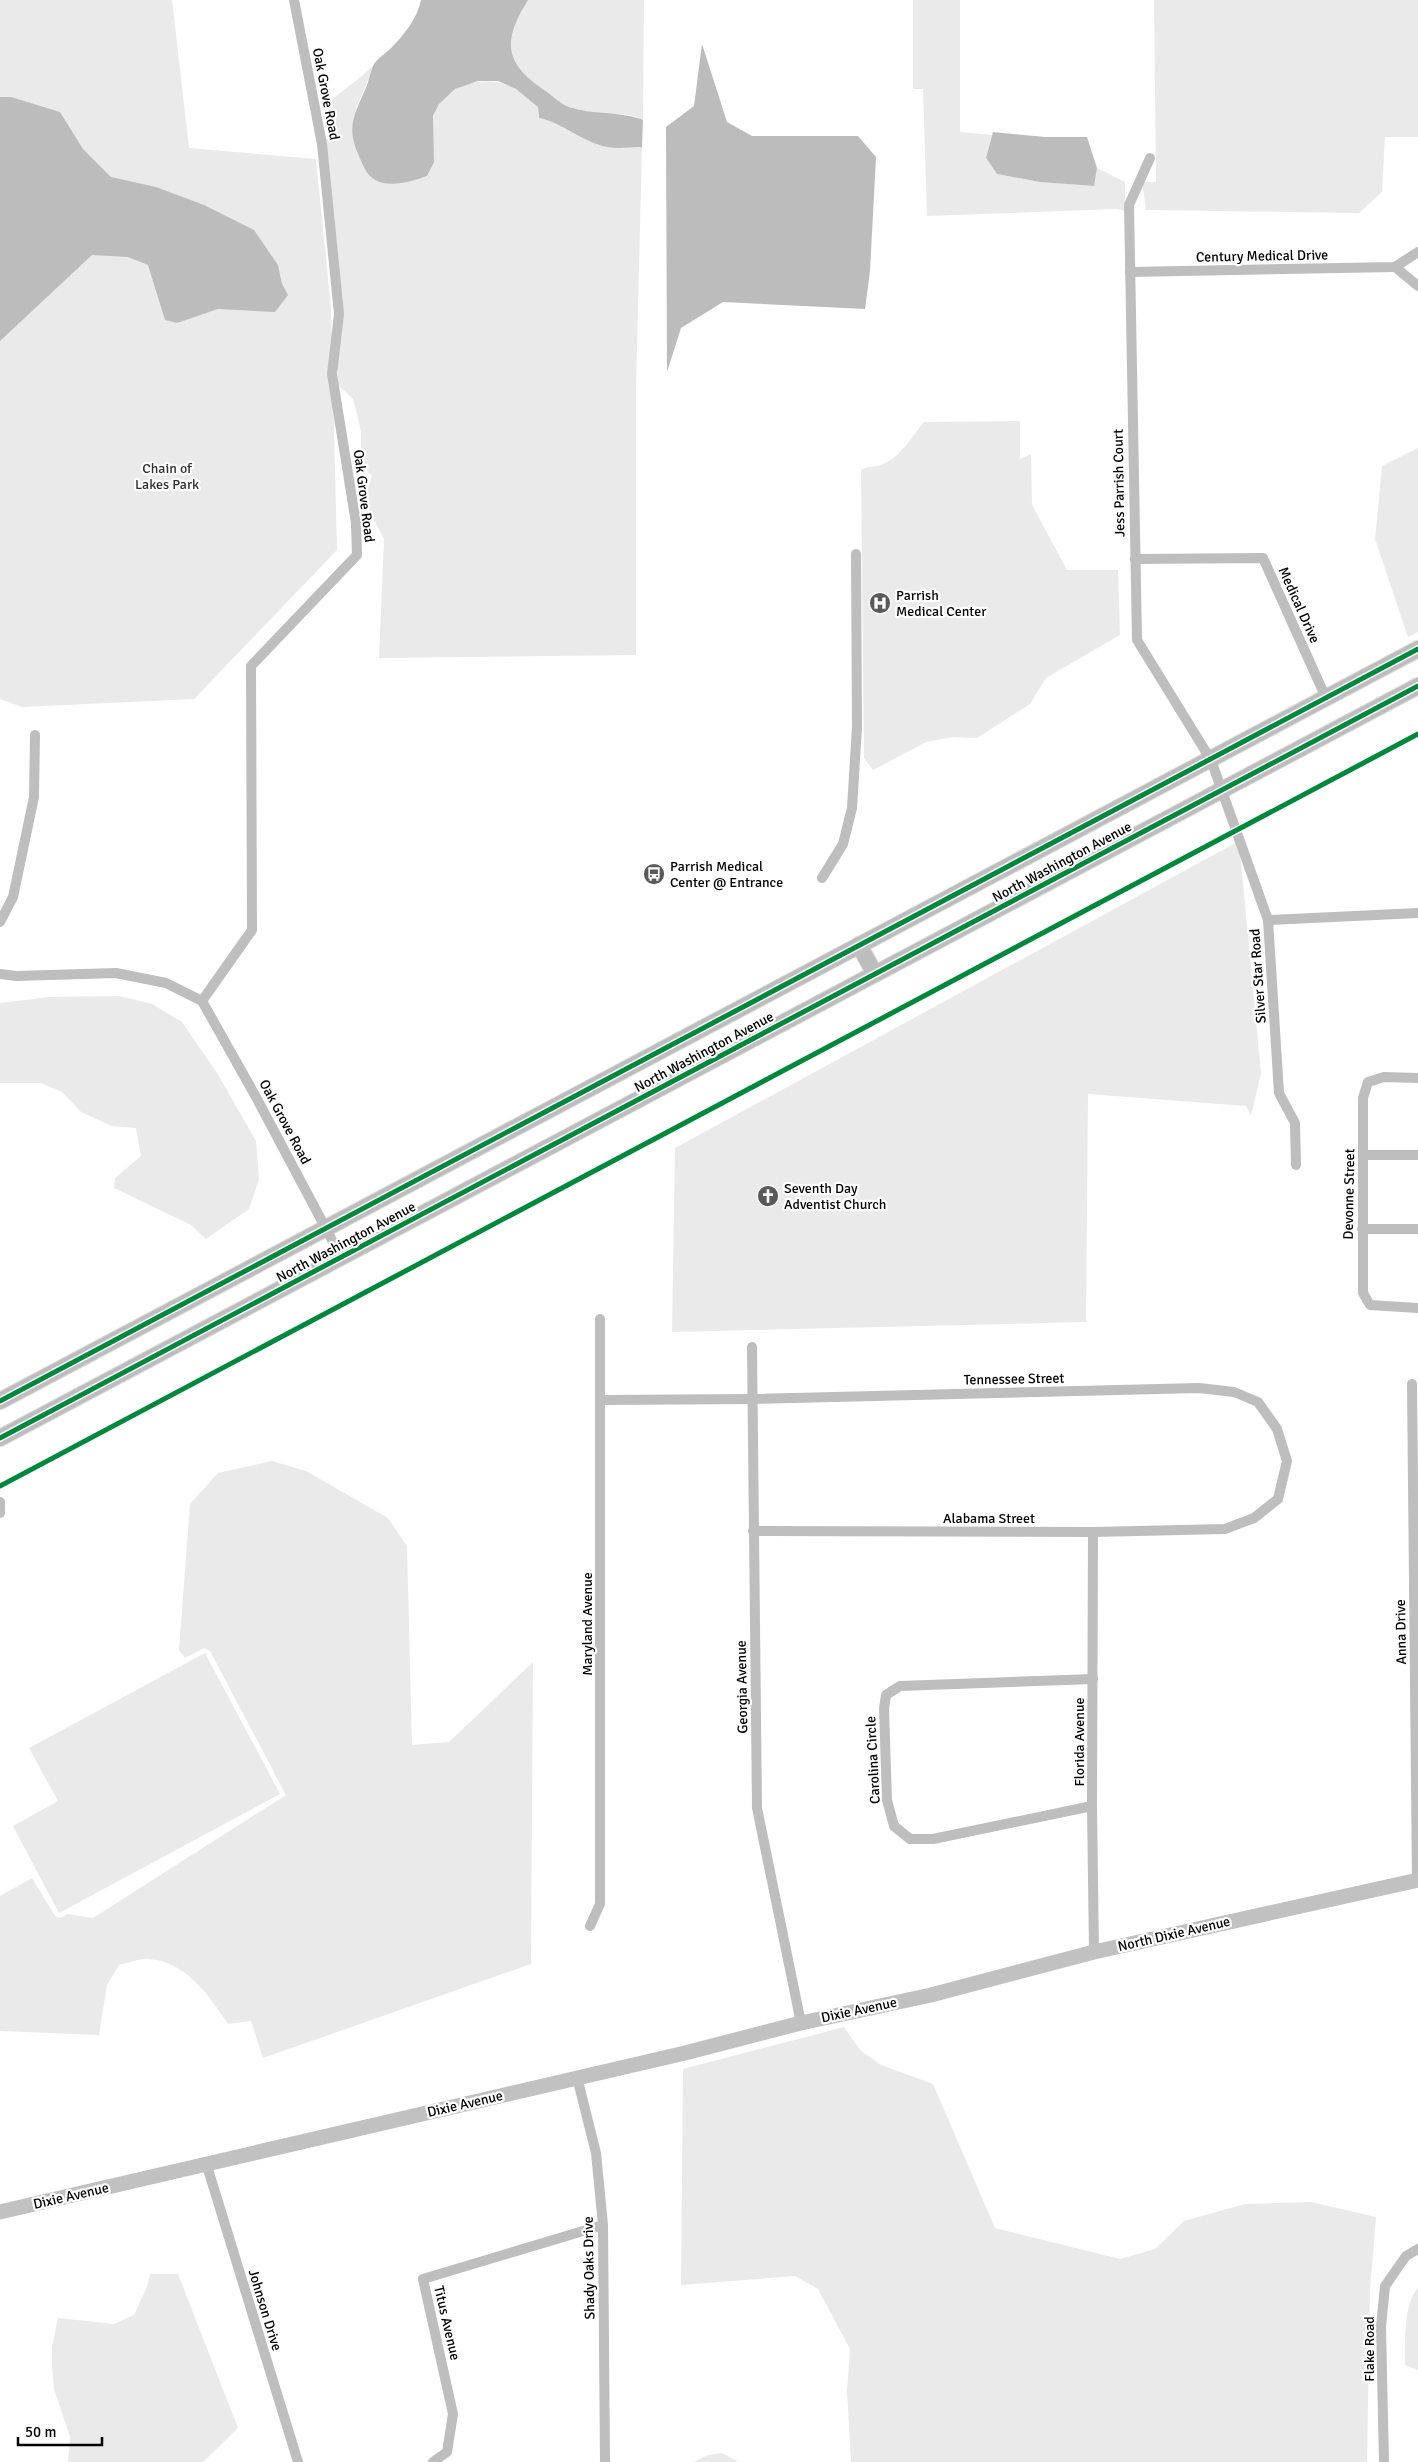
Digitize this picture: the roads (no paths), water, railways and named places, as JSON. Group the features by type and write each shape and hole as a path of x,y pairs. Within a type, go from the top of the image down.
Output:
{"main road":[{"name":"North Washington Avenue","path":"0,1400 1418,649"},
{"name":"North Washington Avenue","path":"0,1438 1418,686"},
{"path":"859,945 875,974"}],"street":[{"name":"Oak Grove Road","path":"294,0 322,144 339,314 332,374 356,523 357,555 250,666 252,930 202,1001 256,1097 340,1257"},
{"name":"Jess Parrish Court","path":"1150,158 1129,205 1134,559 1137,640 1211,760 1222,790"},
{"path":"1418,252 1395,267 1418,286"},
{"name":"Century Medical Drive","path":"1130,272 1395,267"},
{"path":"822,878 843,844 852,808 857,727 856,554"},
{"name":"Medical Drive","path":"1134,559 1263,558 1326,698"},
{"path":"0,922 13,897 34,798 35,735"},
{"name":"Silver Star Road","path":"1222,790 1268,920 1276,1015 1279,1093 1295,1123 1296,1165"},
{"path":"1268,920 1418,913"},
{"path":"0,974 16,976 116,973 166,983 202,1001"},
{"name":"Devonne Street","path":"1418,1078 1384,1078 1368,1082 1363,1098 1362,1229 1363,1293 1370,1305 1418,1308"},
{"path":"1363,1155 1418,1154"},
{"path":"1362,1229 1418,1229"},
{"name":"Maryland Avenue","path":"590,1926 600,1904 602,1400 600,1319"},
{"name":"Georgia Avenue","path":"752,1347 757,1808 800,2023"},
{"name":"Anna Drive","path":"1412,1384 1418,1880"},
{"name":"Tennessee Street","path":"602,1400 752,1399 1199,1388 1234,1392 1258,1402 1276,1429 1287,1461 1278,1498 1254,1518 1226,1529"},
{"path":"0,1502 0,1513"},
{"name":"Alabama Street","path":"753,1531 1093,1532 1226,1529"},
{"name":"Florida Avenue","path":"1093,1532 1092,1806 1094,1952"},
{"name":"Carolina Circle","path":"1092,1806 933,1839 910,1839 894,1826 887,1800 884,1709 886,1695 900,1686 1093,1679"},
{"name":"North Dixie Avenue","path":"931,1995 1094,1952 1418,1880"},
{"name":"Dixie Avenue","path":"0,2212 207,2166 685,2053 800,2023 931,1995"},
{"name":"Shady Oaks Drive","path":"578,2077 596,2153 603,2225 604,2462"},
{"name":"Johnson Drive","path":"207,2166 298,2462"},
{"name":"Titus Avenue","path":"433,2462 447,2452 453,2414 422,2278 603,2225"},
{"name":"Flake Road","path":"1384,2462 1381,2327 1386,2286 1406,2256 1418,2250"}],"place":[{"name":"Parrish Medical Center","path":"880,603"},
{"name":"Parrish Medical Center @ Entrance","path":"654,874"},
{"name":"Seventh Day Adventist Church","path":"768,1196"}],"park label":[{"name":"Chain of Lakes Park","path":"167,476"}]}
